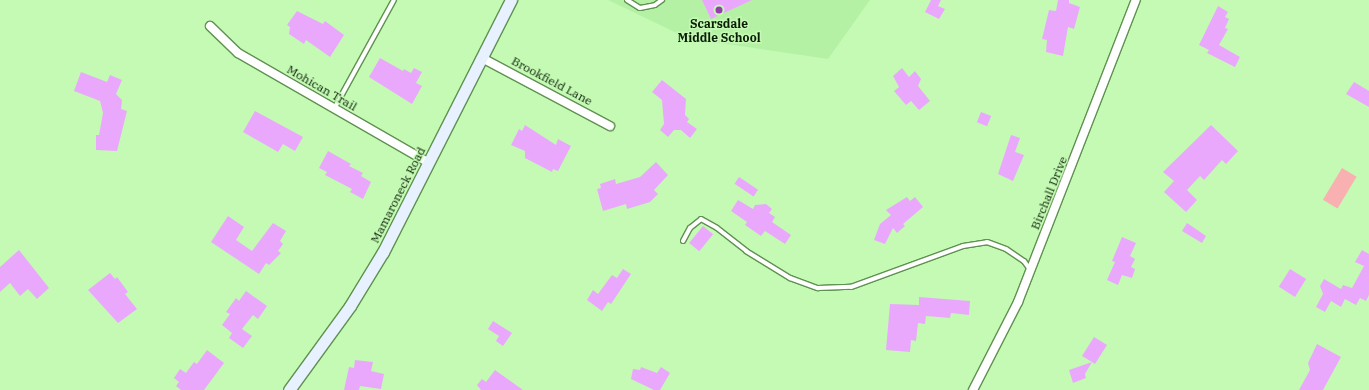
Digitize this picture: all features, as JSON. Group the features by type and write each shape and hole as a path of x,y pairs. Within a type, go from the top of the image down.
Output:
{"street":[{"name":"Mamaroneck Road","path":"289,390 350,306 383,252 511,0"},
{"name":"Birchall Drive","path":"973,390 997,348 1031,271 1136,0"},
{"name":"Mohican Trail","path":"210,26 238,53 429,163"},
{"name":"Brookfield Lane","path":"482,58 610,126"}],"lane":[{"path":"334,109 394,0"},
{"path":"627,0 640,8 655,5 662,0"},
{"path":"683,241 690,228 701,219 717,228 746,251 790,278 818,288 851,287 963,246 987,242 1006,249 1024,261 1031,271"}],"shaded area":[{"name":"Scarsdale Middle School","path":"608,0 870,0 828,59 687,38"},
{"path":"1342,168 1357,177 1338,208 1323,200"}],"building":[{"name":"Scarsdale Middle School","path":"702,0 752,0 711,19"},
{"path":"931,0 941,0 938,6 945,9 939,19 925,12"},
{"path":"1058,0 1069,0 1069,3 1080,7 1074,29 1068,27 1063,56 1046,52 1047,40 1042,39 1049,10 1056,11"},
{"path":"1218,6 1228,12 1225,17 1229,19 1225,28 1228,29 1219,45 1240,57 1235,67 1207,53 1209,50 1199,45"},
{"path":"297,11 323,24 325,21 344,35 330,57 306,40 304,44 289,34 290,27 287,25"},
{"path":"380,58 403,71 404,69 411,73 414,68 422,72 416,83 422,86 412,104 369,77"},
{"path":"902,68 909,77 915,71 921,79 918,86 930,101 919,110 911,101 906,105 894,91 899,87 893,76"},
{"path":"81,72 107,82 110,75 122,80 116,94 122,100 121,109 127,111 117,151 96,150 96,135 99,135 103,113 100,101 74,91"},
{"path":"662,80 686,99 685,115 689,119 687,122 697,129 690,138 681,130 674,130 668,137 660,130 664,124 662,100 652,92"},
{"path":"1354,82 1369,91 1369,107 1346,94"},
{"path":"255,111 303,137 295,151 283,144 278,152 243,132"},
{"path":"981,112 991,116 987,126 977,122"},
{"path":"525,125 556,145 558,139 571,146 558,171 553,169 552,172 525,158 525,151 511,145 519,129 522,131"},
{"path":"1211,125 1238,151 1226,164 1222,160 1204,180 1200,176 1187,190 1197,200 1186,212 1164,192 1174,181 1163,172"},
{"path":"1011,135 1020,138 1015,152 1024,155 1013,181 998,174"},
{"path":"328,151 351,164 349,166 363,173 361,176 371,182 363,199 350,192 352,189 325,175 327,172 319,168"},
{"path":"656,162 668,175 654,190 658,194 650,202 627,209 626,204 603,211 597,189 601,188 600,184 615,179 616,184 640,177"},
{"path":"739,177 758,190 754,196 735,184"},
{"path":"907,197 910,201 915,197 923,207 903,224 905,226 897,233 893,228 885,244 874,240 880,224 891,215 886,210"},
{"path":"738,200 753,209 755,205 766,204 772,209 769,213 775,217 772,222 791,235 785,244 765,231 761,236 745,225 747,222 731,211"},
{"path":"228,216 244,227 236,240 252,251 273,223 286,231 280,241 283,244 278,251 281,253 269,265 266,263 259,274 211,242"},
{"path":"1187,223 1206,236 1202,243 1182,231"},
{"path":"703,226 713,234 699,251 689,243"},
{"path":"1122,237 1136,243 1130,256 1135,259 1131,267 1135,269 1132,278 1122,275 1118,285 1107,280 1115,262 1112,261"},
{"path":"19,250 49,288 37,299 28,289 20,296 10,283 0,292 0,267"},
{"path":"1362,250 1369,254 1369,295 1366,301 1360,298 1356,305 1345,299 1341,307 1331,301 1325,312 1316,307 1323,294 1320,286 1324,279 1341,289 1343,285 1352,288 1364,266 1355,262"},
{"path":"623,269 631,274 611,304 608,302 602,311 587,300 593,290 598,294 612,275 617,278"},
{"path":"1290,269 1306,279 1295,297 1279,287"},
{"path":"110,273 115,279 117,277 128,292 125,294 137,309 118,323 88,290"},
{"path":"246,291 267,306 258,319 253,315 242,329 252,336 243,348 229,338 232,333 222,325 230,314 226,312 236,298 239,301"},
{"path":"919,297 970,301 969,315 951,313 950,318 926,316 925,324 918,323 916,341 911,340 910,352 886,350 890,304 919,305"},
{"path":"493,321 512,333 503,346 496,341 499,336 488,329"},
{"path":"1094,337 1107,345 1095,364 1082,356"},
{"path":"1317,344 1341,357 1323,390 1299,390 1310,370 1308,363"},
{"path":"207,350 224,363 204,390 181,390 176,386 179,382 174,378 180,369 186,373 194,362 197,364"},
{"path":"355,360 373,362 371,371 384,374 381,389 360,386 359,390 344,390 349,367 354,368"},
{"path":"1092,362 1085,374 1086,378 1073,383 1069,370"},
{"path":"641,367 657,373 661,367 670,373 660,390 654,390 631,379 633,369 640,370"},
{"path":"495,370 523,390 481,390 477,385 482,379 486,382"}],"place":[{"name":"Scarsdale Middle School","path":"719,10"}]}
